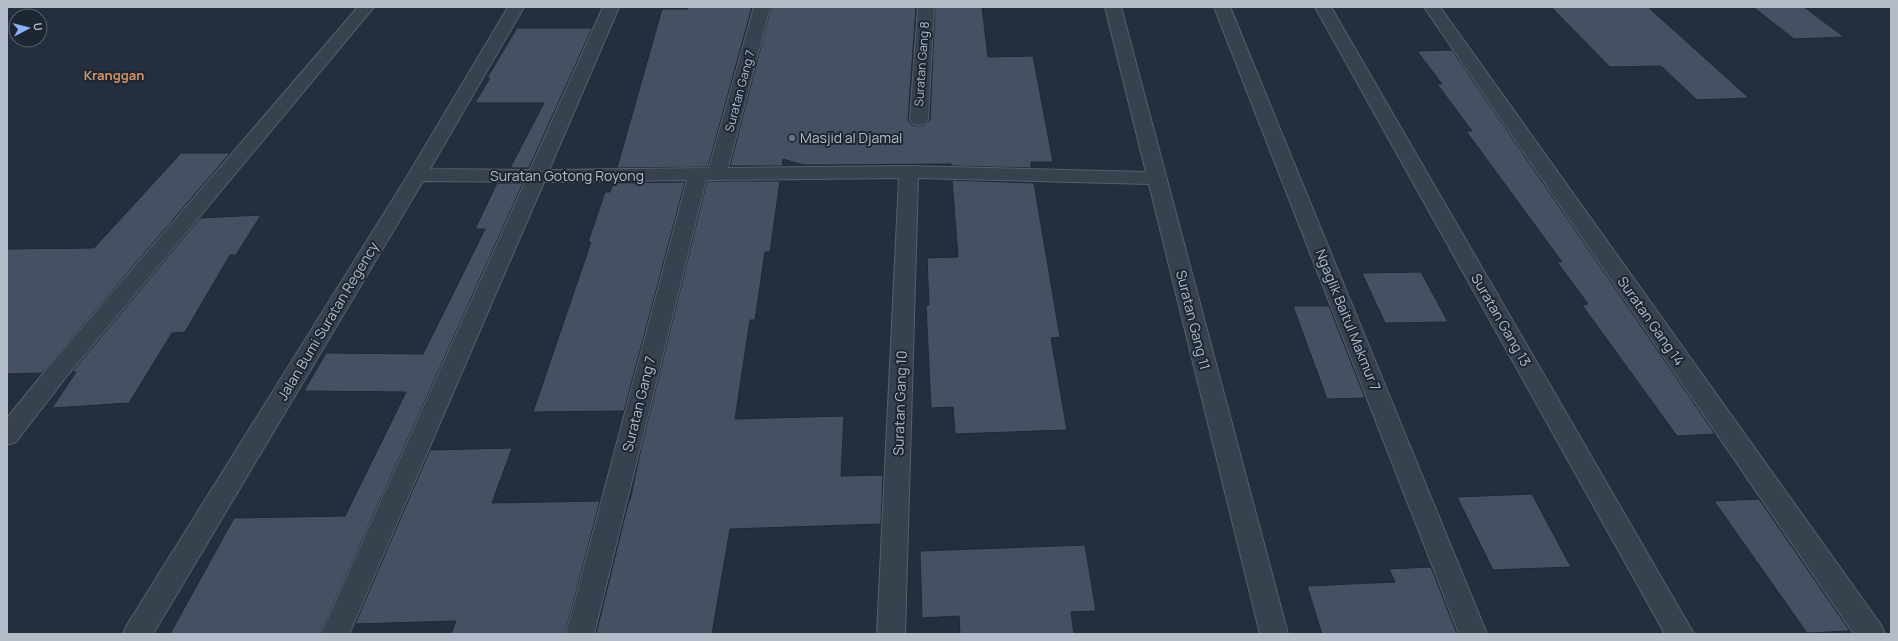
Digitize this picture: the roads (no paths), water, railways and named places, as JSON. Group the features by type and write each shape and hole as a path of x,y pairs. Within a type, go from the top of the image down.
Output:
{"street":[{"path":"7,435 58,371 366,7"},
{"name":"Jalan Bumi Suratan Regency","path":"137,634 417,175 516,7"},
{"path":"335,634 611,7"},
{"name":"Suratan Gang 7","path":"580,634 708,175 762,7"},
{"name":"Suratan Gang 8","path":"919,120 926,7"},
{"name":"Suratan Gang 11","path":"1113,7 1274,634"},
{"name":"Ngaglik Baitul Makmur 7","path":"1222,7 1473,634"},
{"name":"Suratan Gang 13","path":"1323,7 1680,634"},
{"name":"Suratan Gang 14","path":"1432,7 1871,634"},
{"name":"Suratan Gotong Royong","path":"417,175 708,175 910,172 1157,178"},
{"name":"Suratan Gang 10","path":"891,634 910,172"}],"place":[{"name":"Masjid al Djamal","path":"792,138"}],"district":[{"name":"Kranggan","path":"114,75"}]}
